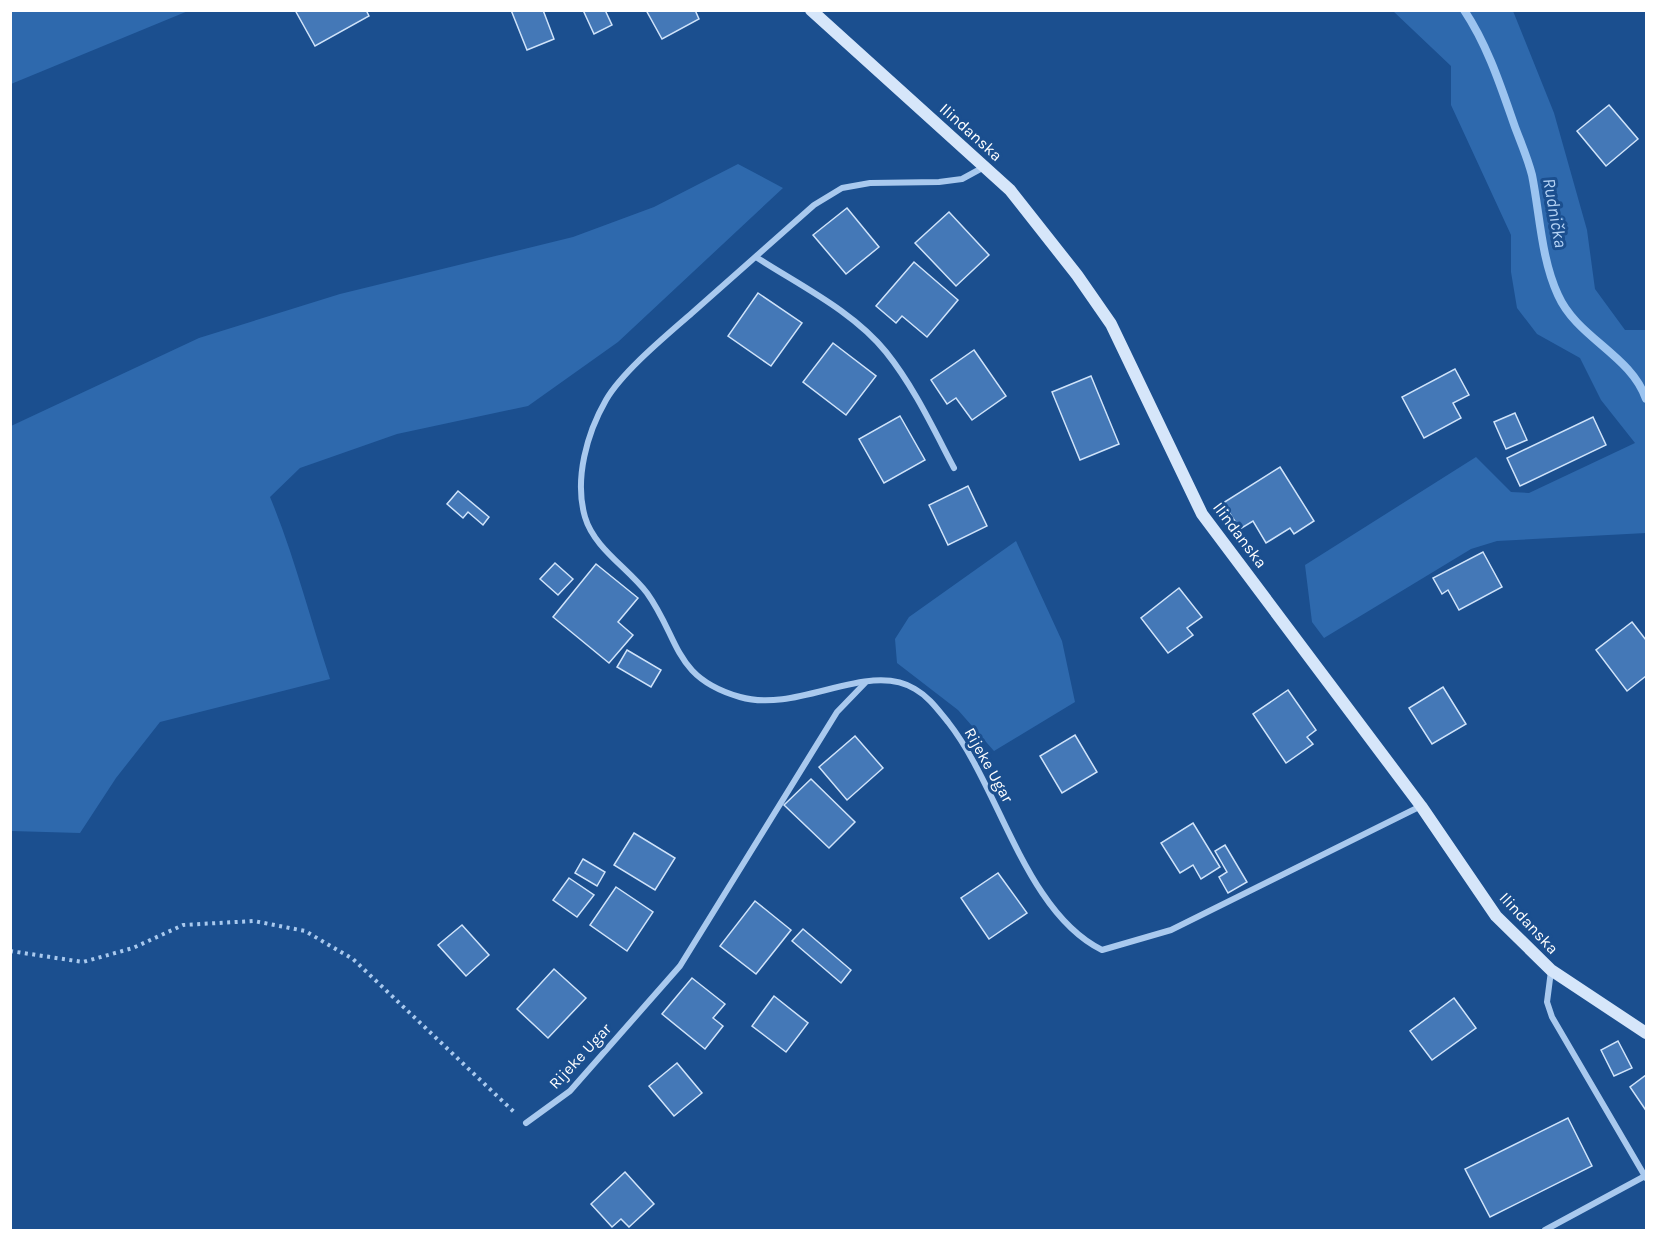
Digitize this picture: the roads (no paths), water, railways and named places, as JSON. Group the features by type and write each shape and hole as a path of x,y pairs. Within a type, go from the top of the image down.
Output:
{"street":[{"name":"Ilindanska","path":"811,10 1010,190 1077,275 1111,324 1202,513 1421,806 1496,915 1551,970 1647,1033"},
{"path":"865,683 845,683 803,698 770,702 741,698 718,689 694,672 681,659 649,597 596,538 585,519 581,475 591,434 608,397 653,346 814,205 842,188 870,183 939,182 962,178 984,167"},
{"path":"756,256 843,314 885,351 916,396 954,468"},
{"name":"Rijeke Ugar","path":"526,1123 570,1091 680,966 837,712 865,683 899,681 930,701 965,744 1043,896 1083,940 1102,950 1171,930 1421,806"},
{"path":"1545,1230 1646,1177 1552,1017 1547,1002 1551,970"}],"waterway":[{"name":"Rudnička","path":"1464,10 1493,67 1532,175 1544,251 1558,295 1578,323 1629,370 1646,399"}]}
